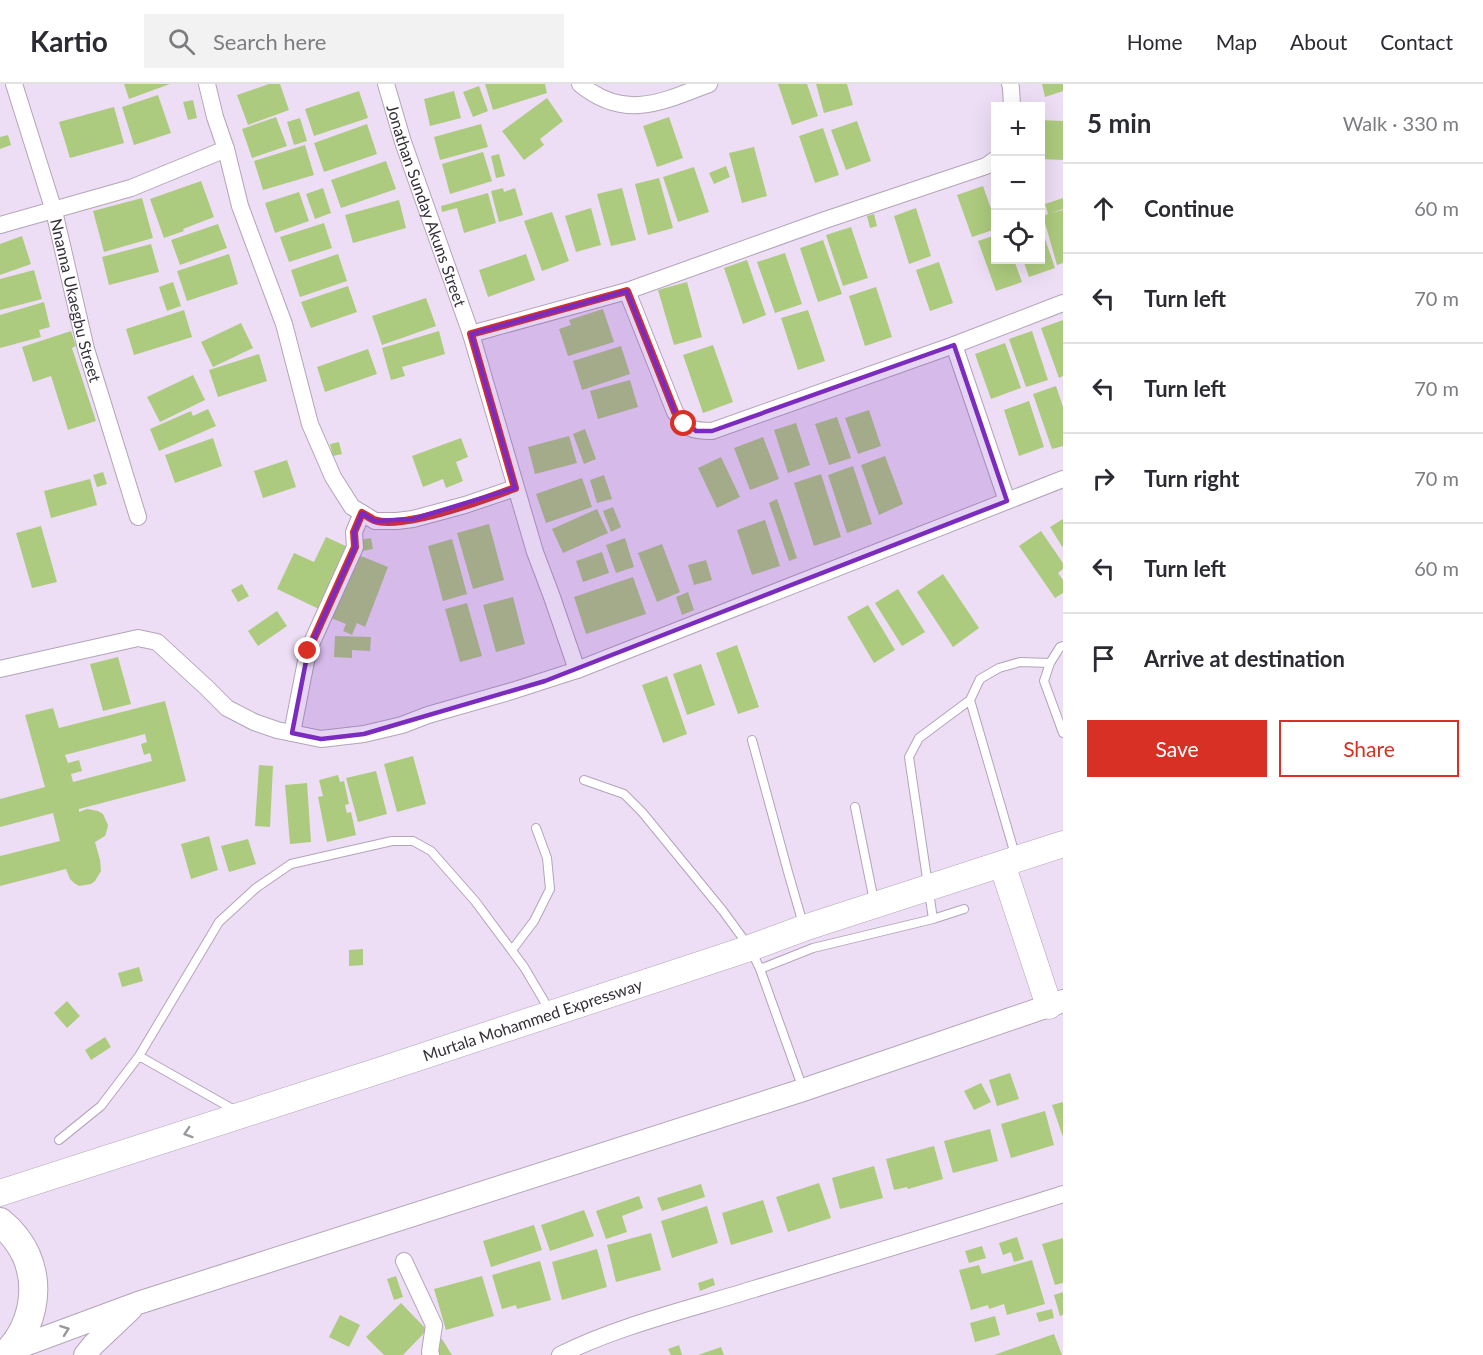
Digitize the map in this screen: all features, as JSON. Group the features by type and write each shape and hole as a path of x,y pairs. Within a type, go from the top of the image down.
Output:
{"highway":[{"path":"0,1222 23,1249 31,1269 33,1283 33,1298 28,1319 19,1339 8,1352"}],"main road":[{"name":"Murtala Mohammed Expressway","path":"0,1193 551,1014 755,959 804,928 1063,844"},
{"path":"8,1352 138,1303 803,1090 1056,1003 1009,861"},
{"path":"85,1355 138,1303"}],"street":[{"name":"Nnanna Ukaegbu Street","path":"14,84 54,211 86,350 138,517"},
{"path":"207,84 240,206 284,324 310,424 333,477 352,507 375,520 397,521 465,505 515,488"},
{"name":"Jonathan Sunday Akuns Street","path":"386,84 403,142 471,334 535,552 577,669"},
{"path":"580,84 593,95 620,105 642,106 673,98 709,84"},
{"path":"1010,84 1012,102"},
{"path":"0,225 131,188 226,149"},
{"path":"471,334 627,291 991,162"},
{"path":"627,291 675,412 684,424 696,431 712,431 954,345 1063,303"},
{"path":"954,345 1007,501"},
{"path":"0,669 138,638 157,642 226,708 254,722 321,739 364,734 402,725 577,669 1063,479"},
{"path":"292,733 308,651 355,547 354,532 362,513"},
{"path":"560,1355 575,1347 631,1327 1063,1194"},
{"path":"404,1261 434,1325 431,1355"}],"lane":[{"path":"1063,646 1050,663 1044,681 1063,733"},
{"path":"933,920 909,757 919,738 970,700 980,679 999,668 1020,662 1050,663"},
{"path":"970,700 1009,861"},
{"path":"752,740 804,928"},
{"path":"584,780 624,794 642,812 723,911 755,959 803,1090"},
{"path":"855,807 875,905"},
{"path":"512,950 534,921 550,890 547,858 536,828"},
{"path":"59,1140 101,1106 139,1056 219,922 256,888 291,864 392,841 413,841 431,851 475,901 512,950 551,1014"},
{"path":"755,959 933,920 964,909"},
{"path":"139,1056 243,1115"}],"highlighted area":[{"path":"627,291 675,412 696,431 712,431 954,345 1007,501 545,681 364,734 321,739 292,733 308,651 355,547 354,532 362,513 375,521 413,519 515,488 471,334"}],"building":[{"path":"124,84 170,84 129,99"},
{"path":"269,84 280,84 289,110 248,125 237,95"},
{"path":"485,84 545,84 547,93 493,110"},
{"path":"778,84 807,84 818,116 792,125"},
{"path":"816,84 847,84 853,105 824,113"},
{"path":"1042,84 1063,84 1063,91 1045,97"},
{"path":"479,86 488,111 473,117 463,92"},
{"path":"359,91 368,118 314,136 305,109"},
{"path":"454,91 461,118 430,126 424,99"},
{"path":"158,95 171,133 134,145 122,107"},
{"path":"547,98 563,121 540,139 544,145 524,160 502,131"},
{"path":"193,100 197,118 188,120 183,102"},
{"path":"114,107 124,143 70,158 59,122"},
{"path":"276,117 287,146 252,158 242,129"},
{"path":"669,117 683,158 657,167 643,126"},
{"path":"300,118 307,141 294,145 287,122"},
{"path":"1045,120 1063,121 1063,160 1045,159"},
{"path":"857,121 871,161 846,170 831,130"},
{"path":"367,124 377,154 324,172 314,143"},
{"path":"481,124 488,147 440,160 434,137"},
{"path":"823,128 839,175 815,183 799,136"},
{"path":"8,135 11,145 0,149 0,137"},
{"path":"305,145 314,175 263,190 254,161"},
{"path":"754,147 767,196 742,203 729,153"},
{"path":"483,152 492,181 450,194 442,164"},
{"path":"499,154 505,176 496,178 491,156"},
{"path":"386,161 396,189 341,208 331,180"},
{"path":"726,166 730,177 714,184 709,173"},
{"path":"694,167 709,212 678,222 663,177"},
{"path":"659,178 673,228 648,235 635,184"},
{"path":"201,181 214,217 164,238 150,199"},
{"path":"983,186 991,209 991,231 972,237 957,195"},
{"path":"323,188 331,213 315,219 306,194"},
{"path":"503,188 504,192 515,188 523,215 499,222 491,191"},
{"path":"622,188 636,240 611,246 597,194"},
{"path":"299,192 309,221 275,233 265,203"},
{"path":"488,193 496,223 464,233 457,208 442,212 441,206"},
{"path":"142,198 153,238 104,252 93,211"},
{"path":"1063,198 1063,209 1051,213 1063,210 1063,263 1057,265 1045,223 1045,215 1048,214 1045,204"},
{"path":"399,200 406,228 353,243 345,215"},
{"path":"591,208 601,245 576,252 565,216"},
{"path":"916,208 931,256 909,264 894,216"},
{"path":"552,212 569,261 542,271 524,221"},
{"path":"874,214 877,226 870,228 867,216"},
{"path":"324,223 332,248 289,262 280,237"},
{"path":"218,224 227,248 180,265 171,240"},
{"path":"851,227 868,278 843,286 826,235"},
{"path":"22,236 31,264 0,275 0,244"},
{"path":"991,237 991,264 1015,264 1022,282 996,291 978,241"},
{"path":"1045,239 1055,268 1029,277 1024,264 1045,264"},
{"path":"823,240 842,294 818,302 800,248"},
{"path":"151,244 159,272 109,285 102,257"},
{"path":"785,253 802,304 775,313 757,262"},
{"path":"229,254 238,284 187,301 177,271"},
{"path":"338,254 347,281 300,297 291,270"},
{"path":"526,254 535,280 488,297 479,270"},
{"path":"747,260 766,315 743,324 724,268"},
{"path":"939,262 953,303 930,311 916,270"},
{"path":"34,270 42,299 0,310 0,279"},
{"path":"173,282 181,306 167,311 159,287"},
{"path":"687,282 702,337 674,345 658,290"},
{"path":"348,286 357,312 311,328 301,302"},
{"path":"876,287 892,337 865,346 849,296"},
{"path":"426,298 436,326 382,345 372,316"},
{"path":"44,302 50,327 39,330 41,337 0,348 0,315"},
{"path":"603,309 614,342 568,356 559,329 571,325 569,320"},
{"path":"184,310 192,337 134,355 126,329"},
{"path":"808,310 825,361 798,370 781,318"},
{"path":"1063,320 1063,376 1059,378 1041,328"},
{"path":"241,323 253,348 213,367 201,342"},
{"path":"71,331 76,346 72,348 96,421 68,430 51,376 33,382 22,347"},
{"path":"439,331 445,354 402,367 405,376 391,380 382,348"},
{"path":"1032,331 1048,380 1026,387 1009,339"},
{"path":"1005,343 1021,388 991,399 975,354"},
{"path":"713,345 733,402 703,413 683,355"},
{"path":"621,346 630,374 582,390 573,361"},
{"path":"368,349 377,374 325,392 317,367"},
{"path":"259,354 267,381 218,397 209,370"},
{"path":"193,375 205,400 160,422 147,397"},
{"path":"630,380 638,407 598,419 590,391"},
{"path":"1056,386 1063,407 1063,446 1052,449 1033,394"},
{"path":"1029,401 1044,447 1019,456 1004,410"},
{"path":"208,409 216,426 159,451 150,429 191,411 193,416"},
{"path":"869,410 881,446 858,454 845,418"},
{"path":"837,417 851,458 829,465 815,424"},
{"path":"796,423 810,465 788,473 774,430"},
{"path":"585,429 596,459 584,464 573,434"},
{"path":"569,436 577,463 535,474 528,447"},
{"path":"763,437 779,479 750,490 734,448"},
{"path":"213,438 222,466 175,483 165,455"},
{"path":"461,438 468,457 456,462 463,481 446,488 443,479 423,487 412,456"},
{"path":"339,442 342,454 333,456 330,444"},
{"path":"885,456 903,504 879,515 861,465"},
{"path":"721,457 740,497 717,508 698,468"},
{"path":"287,460 296,487 263,498 254,471"},
{"path":"853,466 872,524 847,533 828,475"},
{"path":"103,472 107,484 97,487 93,475"},
{"path":"821,474 841,537 814,546 794,483"},
{"path":"604,475 612,499 597,503 590,480"},
{"path":"582,478 592,507 546,523 536,494"},
{"path":"90,479 97,505 51,518 44,491"},
{"path":"777,499 797,558 789,561 769,503"},
{"path":"613,507 621,527 611,532 603,511"},
{"path":"597,509 608,533 563,553 552,529"},
{"path":"1063,519 1063,548 1050,527"},
{"path":"765,520 780,566 752,575 737,530"},
{"path":"489,524 504,580 473,589 457,533"},
{"path":"41,526 57,582 32,588 16,533"},
{"path":"1041,531 1063,563 1063,569 1058,573 1063,580 1063,593 1055,598 1019,546"},
{"path":"326,537 350,548 321,610 277,589 294,553 314,562"},
{"path":"371,538 373,549 357,552 355,541"},
{"path":"625,538 634,567 616,573 606,545"},
{"path":"452,539 467,594 443,601 428,546"},
{"path":"662,544 680,592 657,602 638,553"},
{"path":"602,552 609,573 583,582 576,561"},
{"path":"356,554 388,567 365,627 357,623 352,635 343,631 346,624 331,618"},
{"path":"706,560 712,580 694,585 688,565"},
{"path":"943,574 979,628 953,647 917,592"},
{"path":"633,577 646,614 586,634 574,597"},
{"path":"242,584 249,596 238,602 231,590"},
{"path":"898,589 925,632 902,646 875,603"},
{"path":"688,592 694,610 682,615 676,597"},
{"path":"513,597 525,644 496,652 483,605"},
{"path":"467,603 482,656 460,662 445,609"},
{"path":"868,605 895,650 874,663 847,617"},
{"path":"277,611 287,626 258,646 248,631"},
{"path":"335,636 371,637 370,651 352,650 352,658 334,657"},
{"path":"737,645 759,707 738,714 716,653"},
{"path":"118,657 131,704 103,711 90,664"},
{"path":"701,664 715,705 687,715 673,674"},
{"path":"667,676 687,734 663,743 642,685"},
{"path":"165,701 186,781 79,809 79,812 87,809 98,811 103,814 108,825 105,836 95,842 101,871 91,884 79,886 74,883 66,869 0,886 0,856 60,841 53,813 0,827 0,799 45,787 25,715 53,708 59,728","holes":["145,734 147,742 141,744 144,755 150,753 152,761 73,782 71,774 82,771 79,760 68,763 65,755"]},
{"path":"413,756 426,804 397,812 384,764"},
{"path":"259,765 273,766 270,827 255,826"},
{"path":"376,771 387,814 358,822 346,778"},
{"path":"338,775 340,782 344,781 349,804 345,805 347,813 351,812 356,835 327,842 318,797 323,796 319,780"},
{"path":"307,783 311,842 290,844 285,785"},
{"path":"209,836 218,870 191,879 181,844"},
{"path":"248,839 256,864 229,872 221,846"},
{"path":"363,949 363,965 349,966 349,950"},
{"path":"139,967 143,981 122,987 118,973"},
{"path":"67,1001 80,1016 67,1028 54,1013"},
{"path":"105,1037 111,1047 91,1060 85,1050"},
{"path":"1010,1073 1019,1099 997,1106 989,1080"},
{"path":"981,1083 991,1102 974,1110 964,1091"},
{"path":"1063,1102 1063,1137 1052,1105"},
{"path":"1045,1111 1054,1145 1011,1158 1001,1124"},
{"path":"990,1129 998,1161 953,1173 944,1141"},
{"path":"934,1146 943,1179 908,1189 907,1187 894,1190 886,1159"},
{"path":"874,1166 883,1198 840,1209 832,1178"},
{"path":"819,1183 831,1218 788,1232 776,1197"},
{"path":"701,1184 705,1197 662,1211 657,1198"},
{"path":"639,1196 643,1208 622,1216 627,1232 606,1239 596,1211"},
{"path":"763,1200 773,1232 731,1245 722,1213"},
{"path":"707,1206 718,1243 672,1258 661,1221"},
{"path":"584,1210 594,1236 550,1251 541,1225"},
{"path":"534,1225 542,1250 491,1267 483,1241"},
{"path":"651,1233 661,1270 616,1282 607,1245"},
{"path":"1017,1237 1024,1259 1014,1262 1011,1252 1003,1255 999,1243"},
{"path":"1063,1238 1063,1283 1055,1285 1042,1244"},
{"path":"982,1246 986,1258 969,1263 965,1251"},
{"path":"597,1249 607,1287 562,1300 552,1262"},
{"path":"1032,1260 1045,1304 1007,1315 1004,1304 989,1309 988,1305 971,1310 959,1270 979,1265 982,1274"},
{"path":"540,1261 551,1300 517,1309 516,1305 502,1309 492,1275"},
{"path":"396,1276 403,1297 394,1300 387,1279"},
{"path":"482,1276 494,1316 446,1330 434,1289"},
{"path":"713,1278 715,1285 700,1291 698,1283"},
{"path":"1063,1292 1063,1315 1060,1316 1054,1295"},
{"path":"401,1303 427,1330 403,1355 384,1355 366,1337"},
{"path":"1052,1309 1054,1318 1039,1322 1036,1313"},
{"path":"340,1315 360,1325 349,1347 329,1337"},
{"path":"995,1316 1000,1335 975,1342 970,1323"},
{"path":"1054,1334 1062,1355 994,1355"},
{"path":"442,1339 452,1355 438,1355 432,1345"},
{"path":"679,1345 682,1355 671,1355 668,1349"},
{"path":"721,1347 724,1355 698,1355"}],"route":[{"path":"308,651 355,547 354,532 362,513 375,520 413,519 495,496 515,488 471,334 627,291 675,412 684,424"}]}
